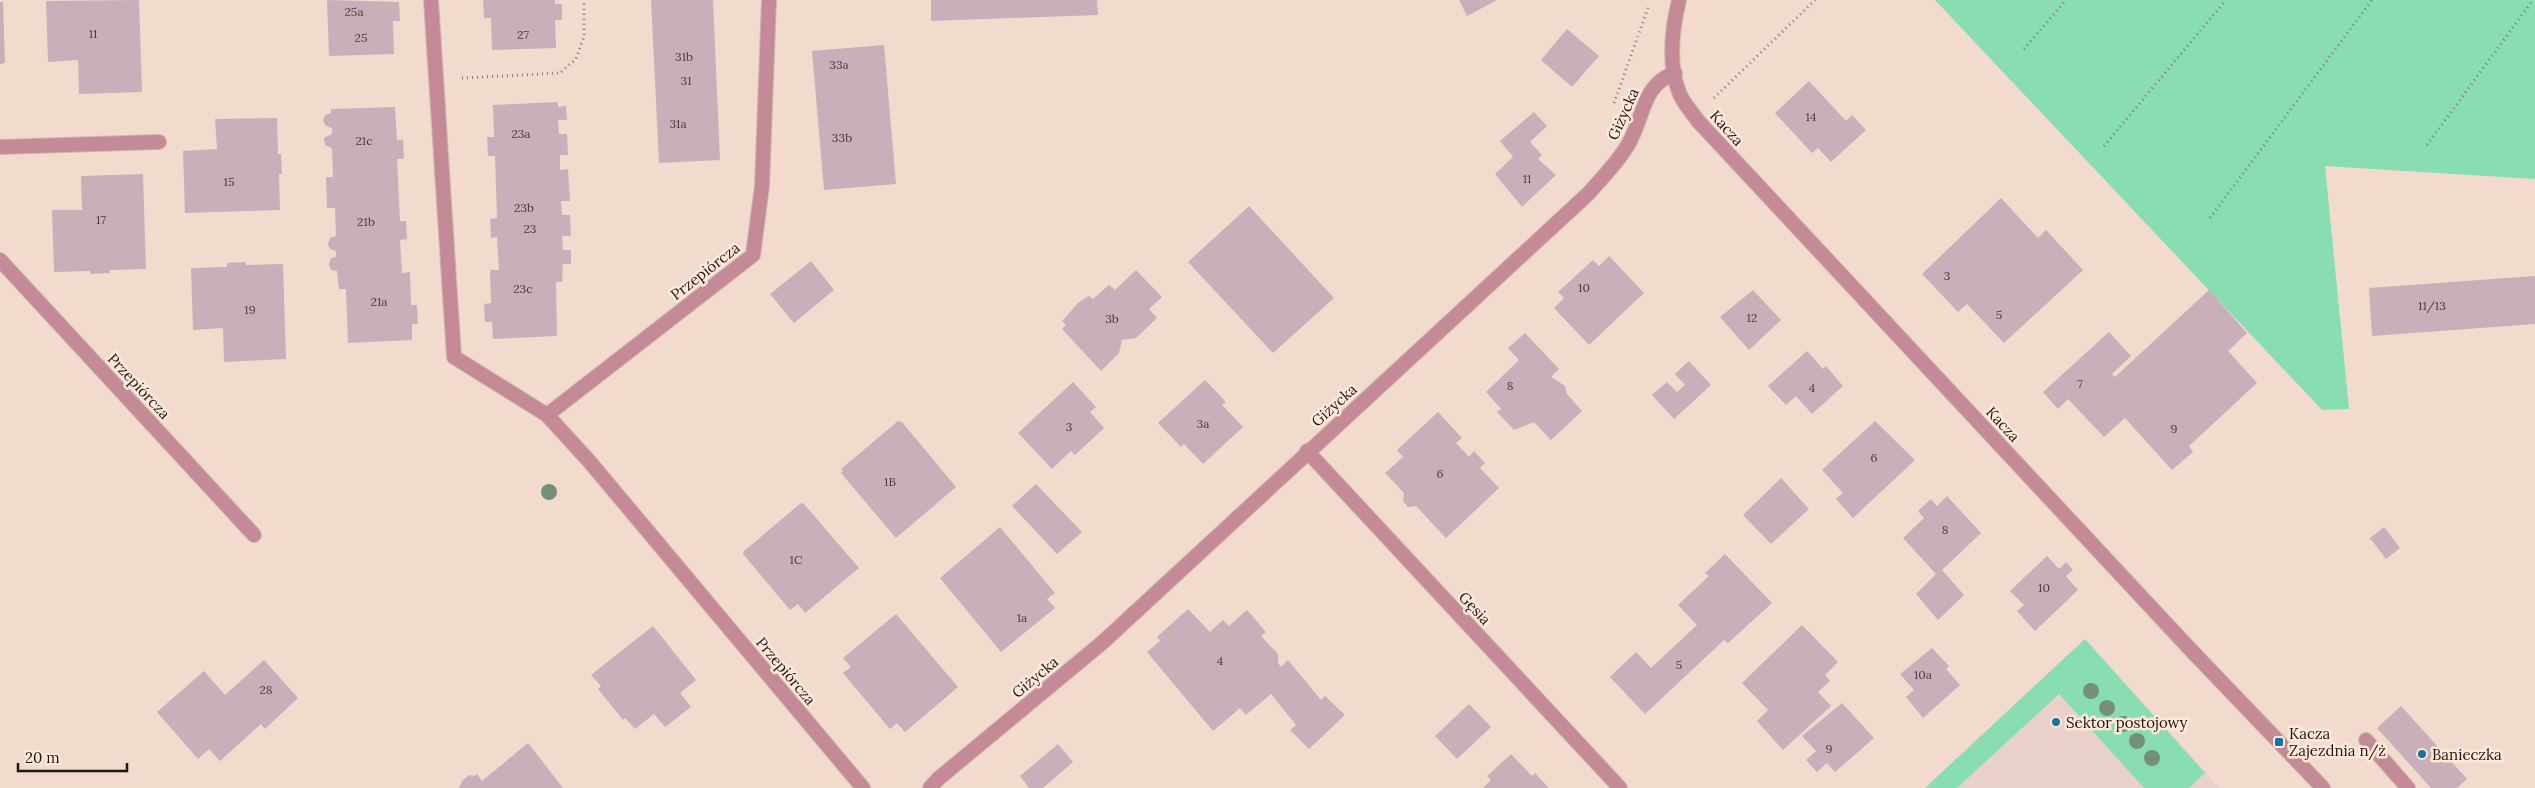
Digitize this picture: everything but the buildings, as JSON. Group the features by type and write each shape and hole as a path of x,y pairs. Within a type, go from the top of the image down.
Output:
{"street":[{"name":"Przepiórcza","path":"431,0 454,357 547,415 589,461 863,788"},
{"name":"Przepiórcza","path":"547,415 753,255 762,186 769,0"},
{"path":"1675,73 1673,39 1679,0"},
{"name":"Giżycka","path":"930,788 938,779 1103,642 1307,451 1589,193 1626,150 1654,85 1664,76 1675,73"},
{"name":"Kacza","path":"1675,73 1679,93 1698,121 2189,648 2323,788"},
{"path":"0,147 159,142"},
{"name":"Przepiórcza","path":"0,260 254,534"},
{"name":"Gęsia","path":"1307,451 1620,788"},
{"path":"2366,740 2408,788"}],"path":[{"path":"436,79 560,73 576,59 584,36 584,0"},
{"path":"1612,110 1651,0"},
{"path":"1712,100 1815,0"},
{"path":"2024,49 2066,0"},
{"path":"2104,146 2226,0"},
{"path":"2210,218 2372,0"},
{"path":"2427,145 2534,0"}],"shaded area":[{"path":"2085,639 2220,788 1925,788"}],"green space":[{"path":"1935,0 2535,0 2535,179 2325,166 2349,409 2322,410"},
{"path":"2085,639 2205,773 2189,788 2144,788 2059,694 1957,788 1925,788"}],"place":[{"name":"Sektor postojowy","path":"2056,722"},
{"name":"Kacza Zajezdnia n/ż","path":"2279,742"},
{"name":"Banieczka","path":"2422,754"}]}
